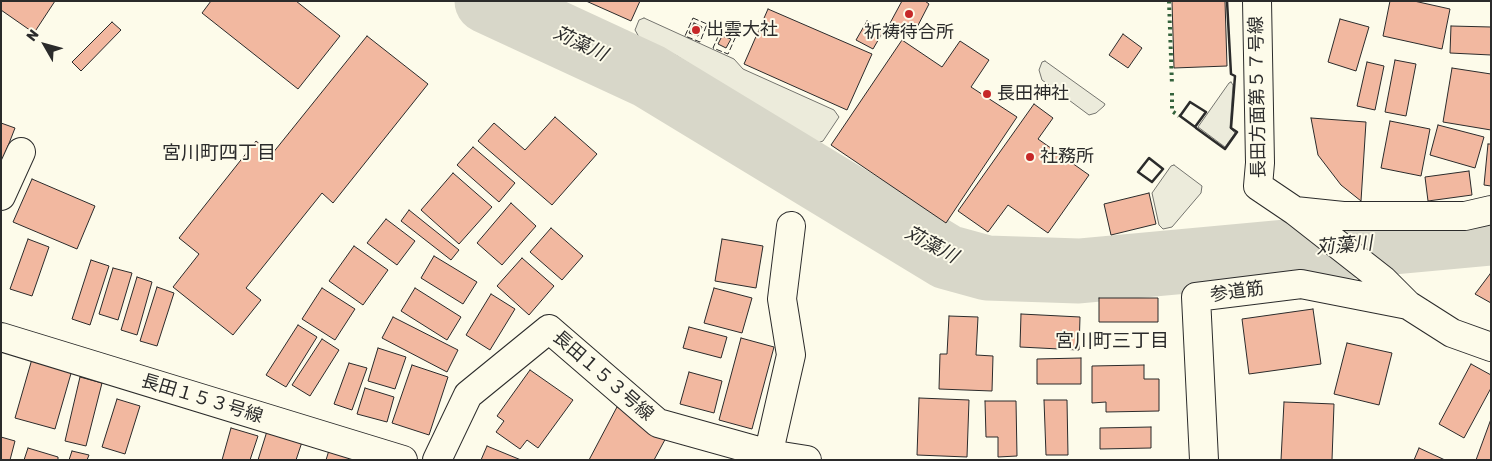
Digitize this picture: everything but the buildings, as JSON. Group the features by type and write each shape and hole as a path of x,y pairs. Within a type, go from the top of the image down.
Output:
{"street":[{"name":"長田方面第５７号線","path":"1257,1 1260,163 1258,186 1304,218"},
{"path":"1,196 21,152"},
{"path":"1304,218 1343,216 1465,216 1491,210"},
{"name":"参道筋","path":"1304,218 1383,280 1408,305 1452,333 1491,347"},
{"path":"791,226 782,298 791,355 768,457 807,460"},
{"name":"参道筋","path":"1204,460 1196,298 1301,284 1408,305"},
{"name":"長田１５３号線","path":"437,460 468,396 549,328 658,424 768,457"},
{"name":"長田１５３号線","path":"1,337 403,460"}],"shaded area":[{"path":"644,18 734,59 743,69 834,110 839,117 823,141 815,144 677,56 639,37 635,30 639,20"},
{"path":"1045,61 1105,104 1104,106 1096,113 1089,115 1042,80 1039,70 1042,62"},
{"path":"1231,82 1233,85 1230,128 1235,133 1225,147 1198,127"},
{"path":"1174,165 1202,186 1201,193 1172,227 1163,229 1159,225 1152,193 1171,166"}],"waterway":[{"name":"苅藻川","path":"487,1 649,76 947,257 987,268 1079,271 1491,233"}],"hedge":[{"path":"1169,1 1172,85"},
{"path":"1172,93 1172,111 1179,116"}],"fence":[{"path":"693,18 707,24 700,42 685,36 693,18"},
{"path":"721,30 736,36 728,54 713,48 721,30"}],"wall":[{"path":"1196,128 1225,149 1237,132 1231,128 1235,76 1231,74 1227,1"},
{"path":"1190,102 1206,112 1195,127 1180,116 1190,102"},
{"path":"1149,158 1163,169 1152,182 1138,172 1149,158"}],"place":[{"name":"祈祷待合所","path":"909,14"},
{"name":"出雲大社","path":"696,30"},
{"name":"長田神社","path":"987,94"},
{"name":"社務所","path":"1030,157"}],"district":[{"name":"宮川町四丁目","path":"219,154"},
{"name":"宮川町三丁目","path":"1112,342"}]}
